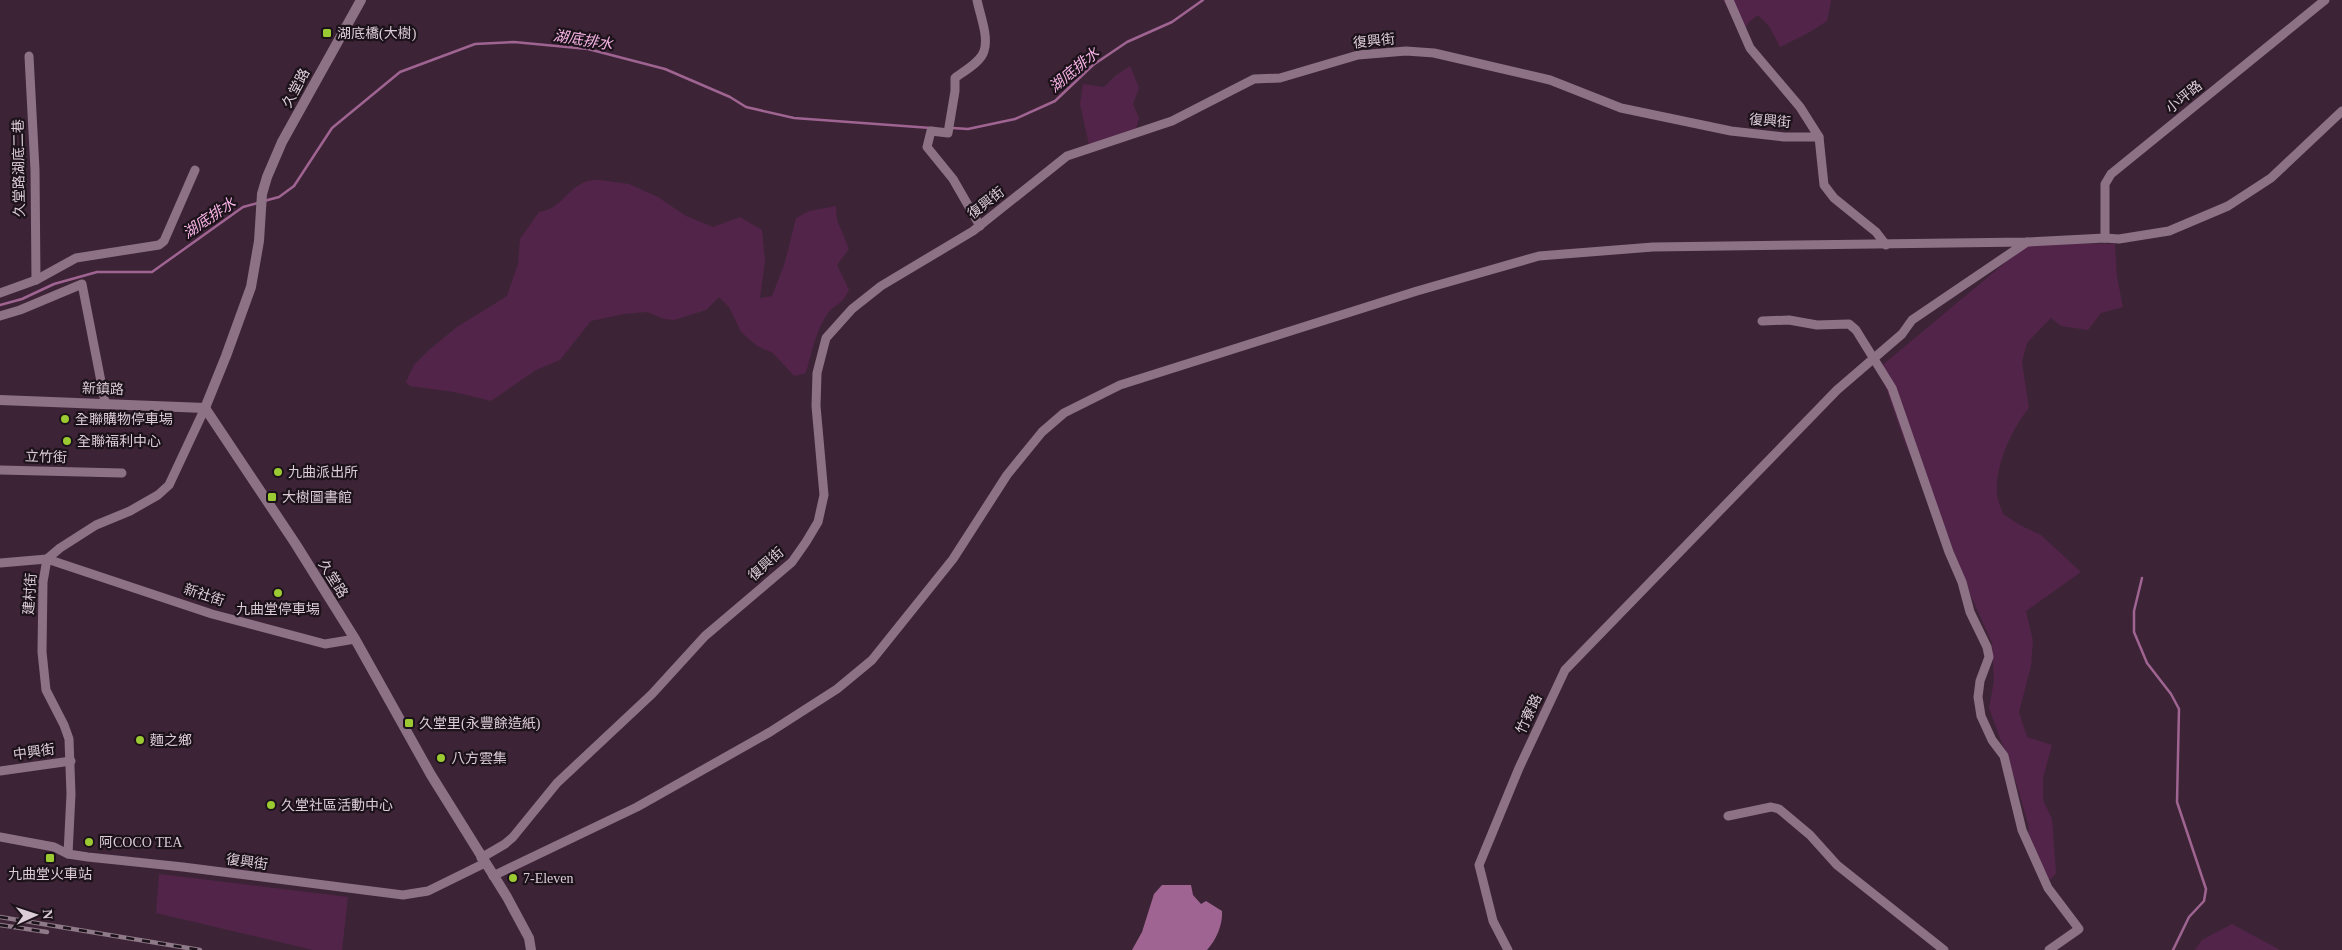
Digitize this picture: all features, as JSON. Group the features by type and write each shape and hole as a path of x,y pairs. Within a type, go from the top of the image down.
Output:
{"street":[{"name":"久堂路","path":"361,0 282,142 262,194 262,210 251,286 205,408 295,543 355,639 431,775 492,876 507,897 529,938 531,950"},
{"path":"977,0 985,37 984,52 978,60 955,78 956,92 948,132 931,131 927,147 952,179 980,226"},
{"path":"1729,0 1750,48 1800,106 1819,137 1824,185 1834,198 1876,232 1886,245"},
{"name":"小坪路","path":"2105,238 2105,184 2111,174 2325,0"},
{"name":"復興街","path":"0,837 54,847 68,854 403,895 428,891 483,860 513,837 557,782 652,694 705,636 792,562 818,522 824,495 816,406 817,373 826,338 852,309 881,286 980,226 1068,156 1172,121 1254,79 1280,78 1358,54 1406,51 1434,53 1550,80 1621,108 1731,131 1819,137"},
{"name":"久堂路湖底二巷","path":"29,56 35,170 36,280"},
{"path":"492,876 637,807 770,732 837,690 872,660 953,559 1007,475 1042,432 1064,414 1120,385 1416,290 1539,256 1653,247 1759,244 1886,245 2119,239 2169,231 2228,206 2271,178 2342,111"},
{"path":"0,293 36,280 76,258 159,245 164,242 195,170"},
{"name":"竹寮路","path":"1508,950 1493,921 1479,865 1518,768 1565,670 1837,390 1902,334 1912,320 2027,242"},
{"path":"0,316 20,310 82,284 105,402"},
{"path":"1762,321 1789,320 1816,325 1849,324 1856,330 1892,388 1949,552 1962,582 1970,612 1987,647 1989,657 1980,681 1978,697 1983,724 2004,756 2022,830 2048,888 2079,929 2049,950"},
{"name":"新鎮路","path":"0,400 105,402 205,408"},
{"name":"建村街","path":"68,854 72,761 64,724 46,690 41,610 43,582 48,559 60,548 96,525 130,511 158,495 169,484 205,408"},
{"name":"立竹街","path":"0,470 122,473"},
{"path":"0,564 48,559"},
{"name":"新社街","path":"48,559 212,614 325,644 355,639"},
{"name":"中興街","path":"0,771 72,761"},
{"path":"1728,816 1771,807 1779,809 1810,835 1838,864 1944,950"}],"shaded area":[{"path":"1723,0 1831,1 1827,21 1780,47 1769,26 1758,15 1749,22 1742,35"},
{"path":"1130,66 1139,88 1133,104 1139,118 1136,129 1089,145 1080,104 1083,84 1104,87 1115,76"},
{"path":"600,180 629,184 658,197 686,216 713,227 740,217 762,230 765,261 760,298 772,296 785,262 796,218 809,211 836,206 837,220 849,249 837,265 849,290 841,302 828,313 820,327 806,373 794,376 773,353 757,346 741,332 729,307 719,297 706,310 674,320 664,319 647,312 624,314 591,321 560,360 536,370 491,401 454,392 410,386 406,382 414,365 430,349 457,327 507,296 518,264 520,239 539,212 553,207 572,190 585,182"},
{"path":"2030,242 2115,244 2117,277 2123,307 2101,313 2088,330 2061,326 2051,318 2027,343 2022,362 2029,408 2016,426 2005,449 1998,473 1997,497 2003,514 2041,535 2081,572 2026,611 2033,641 2031,666 2019,712 2027,737 2052,745 2043,778 2043,800 2052,819 2056,873 2051,879 2043,879 2031,855 2028,824 2017,785 1989,708 1994,681 1992,643 1966,585 1947,533 1906,446 1879,368"},
{"path":"159,874 348,897 342,950 313,950 156,913"},
{"path":"1162,885 1191,885 1193,895 1201,904 1206,901 1222,911 1218,932 1207,950 1132,950 1142,932 1154,894"},
{"path":"2232,924 2280,950 2195,950 2202,940"}],"waterway":[{"name":"湖底排水","path":"952,128 968,129 1015,119 1055,101 1093,65 1127,42 1172,22 1203,0"},
{"name":"湖底排水","path":"264,201 279,197 294,186 332,128 400,72 475,44 514,42 588,49 665,69 730,97 746,107 794,118 931,128"},
{"name":"湖底排水","path":"0,305 22,299 54,284 97,272 152,272 243,207 258,203"},
{"path":"2142,578 2134,611 2134,632 2147,663 2171,694 2179,709 2177,802 2206,889 2204,901 2189,917 2173,950"}],"railway":[{"path":"0,917 200,950"},
{"path":"0,925 47,932"}],"place":[{"name":"湖底橋(大樹)","path":"327,33"},
{"name":"全聯購物停車場","path":"65,419"},
{"name":"全聯福利中心","path":"67,441"},
{"name":"九曲派出所","path":"278,472"},
{"name":"大樹圖書館","path":"272,497"},
{"name":"九曲堂停車場","path":"278,593"},
{"name":"久堂里(永豐餘造紙)","path":"409,723"},
{"name":"麵之鄉","path":"140,740"},
{"name":"八方雲集","path":"441,758"},
{"name":"久堂社區活動中心","path":"271,805"},
{"name":"阿COCO TEA","path":"89,842"},
{"name":"九曲堂火車站","path":"50,858"},
{"name":"7-Eleven","path":"513,878"}]}
